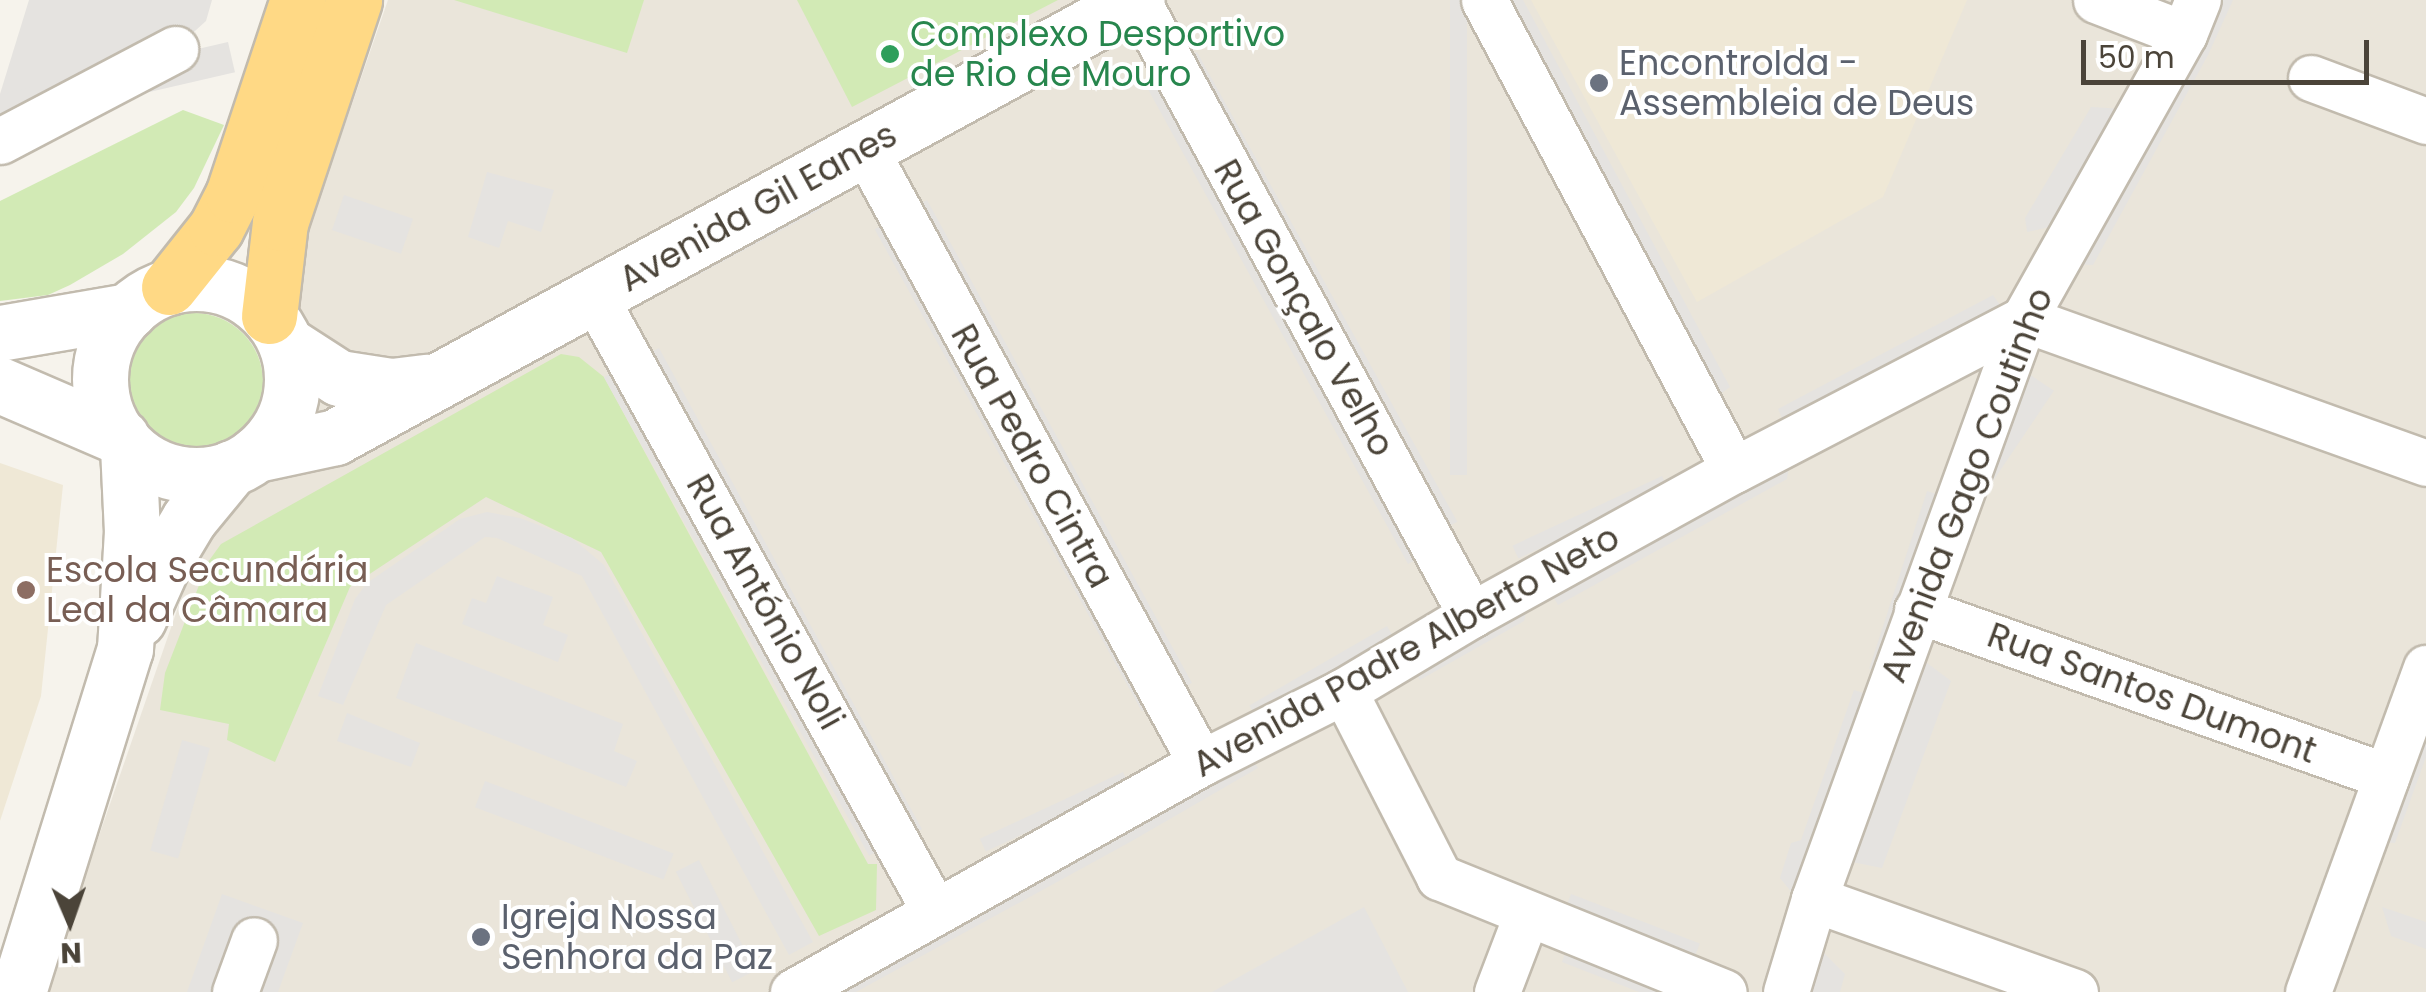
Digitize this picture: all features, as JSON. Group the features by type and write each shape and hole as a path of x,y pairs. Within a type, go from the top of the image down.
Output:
{"highway":[{"path":"149,299 216,228 233,194 298,0"},
{"path":"278,330 280,224 354,0"}],"street":[{"name":"Avenida Gil Eanes","path":"243,461 335,438 430,382 1137,0"},
{"name":"Rua Gonçalo Velho","path":"1137,0 1471,615"},
{"path":"1484,0 1734,470"},
{"path":"2096,0 2191,17"},
{"name":"Avenida Gago Coutinho","path":"1786,992 1814,899 2024,318 2191,17"},
{"path":"0,141 175,49"},
{"path":"2310,78 2426,121"},
{"name":"Rua Pedro Cintra","path":"865,149 1201,763"},
{"path":"0,333 149,299 196,282 223,286 249,298 278,330 324,370 350,381 392,386 430,382"},
{"name":"Rua António Noli","path":"594,296 934,910"},
{"path":"125,649 132,532 125,442 103,402 100,375 105,346 149,299"},
{"path":"2024,318 2426,463"},
{"name":"Avenida Padre Alberto Neto","path":"792,992 1201,763 1344,691 1471,615 1734,470 2024,318"},
{"path":"18,992 125,649 164,561 188,519 243,461 275,434 288,408 293,376 278,330"},
{"path":"0,385 125,442 149,462 174,472 202,474 243,461"},
{"name":"Rua Santos Dumont","path":"1917,610 2386,776"},
{"path":"2308,992 2426,668"},
{"path":"1344,691 1438,877 1526,916 1724,992"},
{"path":"1814,899 2075,992"},
{"path":"1497,992 1526,916"},
{"path":"235,992 254,940"}],"shaded area":[{"path":"29,0 212,0 206,21 175,49 0,141 0,94"},
{"path":"388,0 2426,0 2426,992 45,992"},
{"path":"1450,0 1467,0 1467,475 1450,475"},
{"path":"1504,0 1523,0 1730,387 1719,395"},
{"path":"1531,0 1967,0 1883,197 1697,302"},
{"path":"2219,0 2233,0 2208,55 2093,265 2076,264"},
{"path":"228,42 235,72 0,126 0,95"},
{"path":"1197,52 1457,522 1446,528 1186,58"},
{"path":"1154,73 1422,557 1408,564 1143,80"},
{"path":"2091,107 2123,109 2054,226 2027,232 2025,218"},
{"path":"487,172 554,190 541,232 508,221 499,248 468,237"},
{"path":"826,192 823,208 694,277 680,271"},
{"path":"344,195 413,219 401,254 332,230"},
{"path":"927,200 1192,683 1180,689 917,205"},
{"path":"886,223 1153,705 1142,711 875,229"},
{"path":"1993,295 2000,305 1784,423 1778,409"},
{"path":"659,348 922,829 911,836 645,355"},
{"path":"617,370 882,848 869,856 604,377"},
{"path":"2029,374 2054,391 1937,564 1912,547"},
{"path":"1790,459 1787,479 1558,605 1551,593"},
{"name":"Escola Secundária Leal da Câmara","path":"0,463 63,485 41,696 0,821"},
{"path":"1662,476 1668,489 1518,558 1512,546"},
{"path":"1927,491 1939,495 1882,673 1869,669"},
{"path":"487,512 520,518 572,538 604,565 813,942 789,955 582,576 497,538 485,537 386,605 343,705 318,696 355,599 367,583 460,519"},
{"path":"497,576 553,597 543,625 568,635 558,662 462,624 472,598 486,603"},
{"path":"1528,606 1524,621 1420,680 1415,672"},
{"path":"1387,626 1394,638 1256,718 1249,706"},
{"path":"416,643 623,724 614,751 637,761 626,787 396,698"},
{"path":"1923,660 1951,681 1882,868 1852,862"},
{"path":"1854,690 1867,694 1797,899 1780,878 1791,843 1801,840"},
{"path":"347,713 420,743 411,767 337,741"},
{"path":"2426,720 2426,757 2395,843 2382,842"},
{"path":"182,740 210,748 178,859 150,851"},
{"path":"1251,756 1258,768 1130,842 856,992 825,992"},
{"path":"1123,772 1129,785 986,851 980,839"},
{"path":"485,781 674,853 664,880 475,807"},
{"path":"699,860 755,970 732,982 676,872"},
{"path":"222,894 303,923 278,992 257,992 277,933 244,921 218,992 187,992"},
{"path":"1571,894 1700,943 1694,958 1565,909"},
{"path":"1364,907 1408,992 1212,992"},
{"path":"2382,907 2426,922 2426,949 2391,936"},
{"path":"1568,945 1685,992 1639,992 1562,962"},
{"path":"1824,953 1845,974 1840,992 1811,992"}],"green space":[{"path":"454,0 644,0 627,53"},
{"name":"Complexo Desportivo de Rio de Mouro","path":"797,0 1058,0 852,107"},
{"path":"183,110 224,125 194,188 176,212 123,254 70,285 48,295 0,301 0,201"},
{"path":"194,313 221,318 243,333 258,355 263,382 258,409 243,431 221,446 194,451 167,446 145,431 130,409 125,382 130,355 145,333 167,318"},
{"path":"561,354 579,357 604,377 868,864 877,864 876,910 819,936 601,552 486,497 350,587 275,762 227,740 229,724 160,710 165,673 208,562 221,544"}],"place":[{"name":"Complexo Desportivo de Rio de Mouro","path":"890,54"},
{"name":"EncontroIda - Assembleia de Deus","path":"1599,83"},
{"name":"Escola Secundária Leal da Câmara","path":"26,590"},
{"name":"Igreja Nossa Senhora da Paz","path":"481,937"}]}
